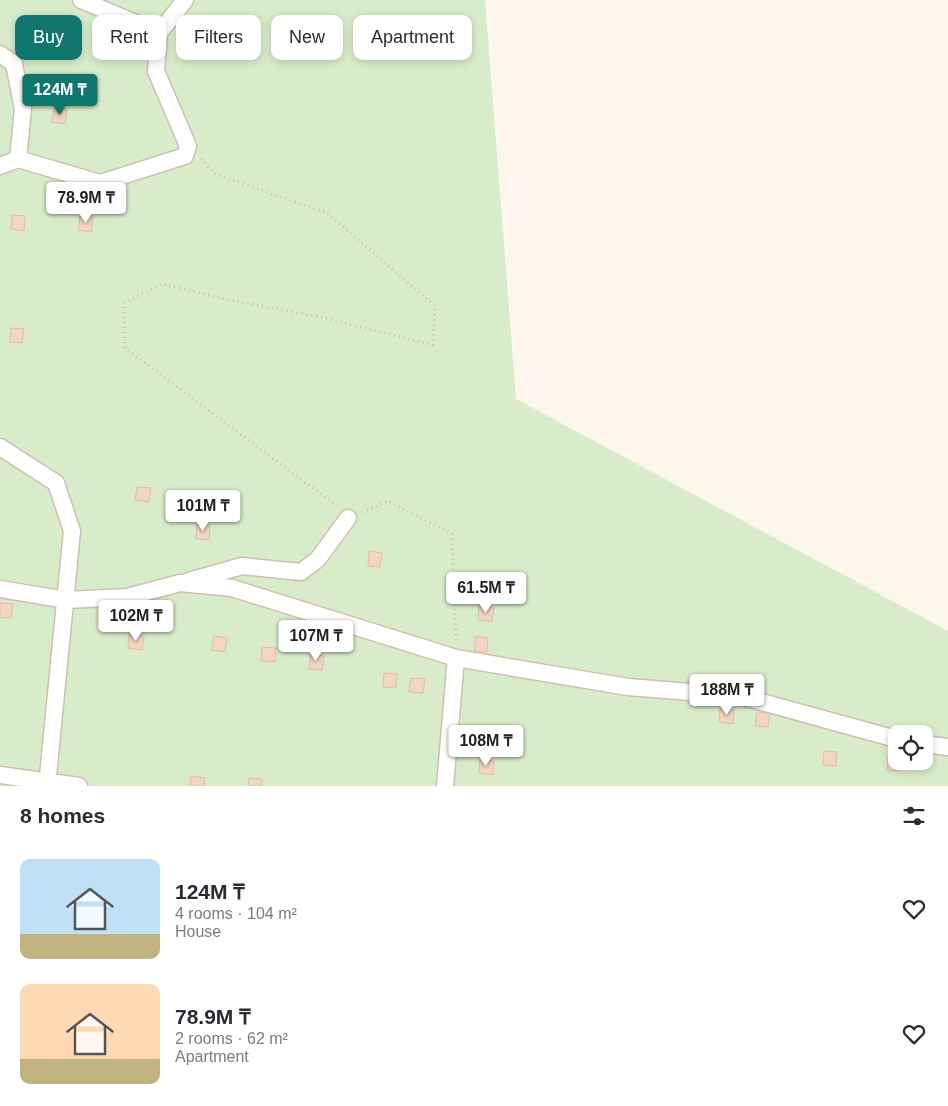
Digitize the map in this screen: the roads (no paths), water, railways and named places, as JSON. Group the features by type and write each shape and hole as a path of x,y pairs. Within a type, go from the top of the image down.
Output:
{"street":[{"path":"81,0 116,15"},
{"path":"166,24 185,0"},
{"path":"0,54 14,64 23,109 18,159"},
{"path":"0,166 18,159 100,184 184,156 188,146 156,71 157,60"},
{"path":"0,447 56,483 72,531 67,600 47,784"},
{"path":"0,589 67,600 127,597 242,566 301,572 318,559 348,518"},
{"path":"180,583 232,588 456,658 628,688 740,696 888,737"},
{"path":"445,786 456,658"},
{"path":"933,745 948,747"},
{"path":"0,774 47,784 79,786"}]}
